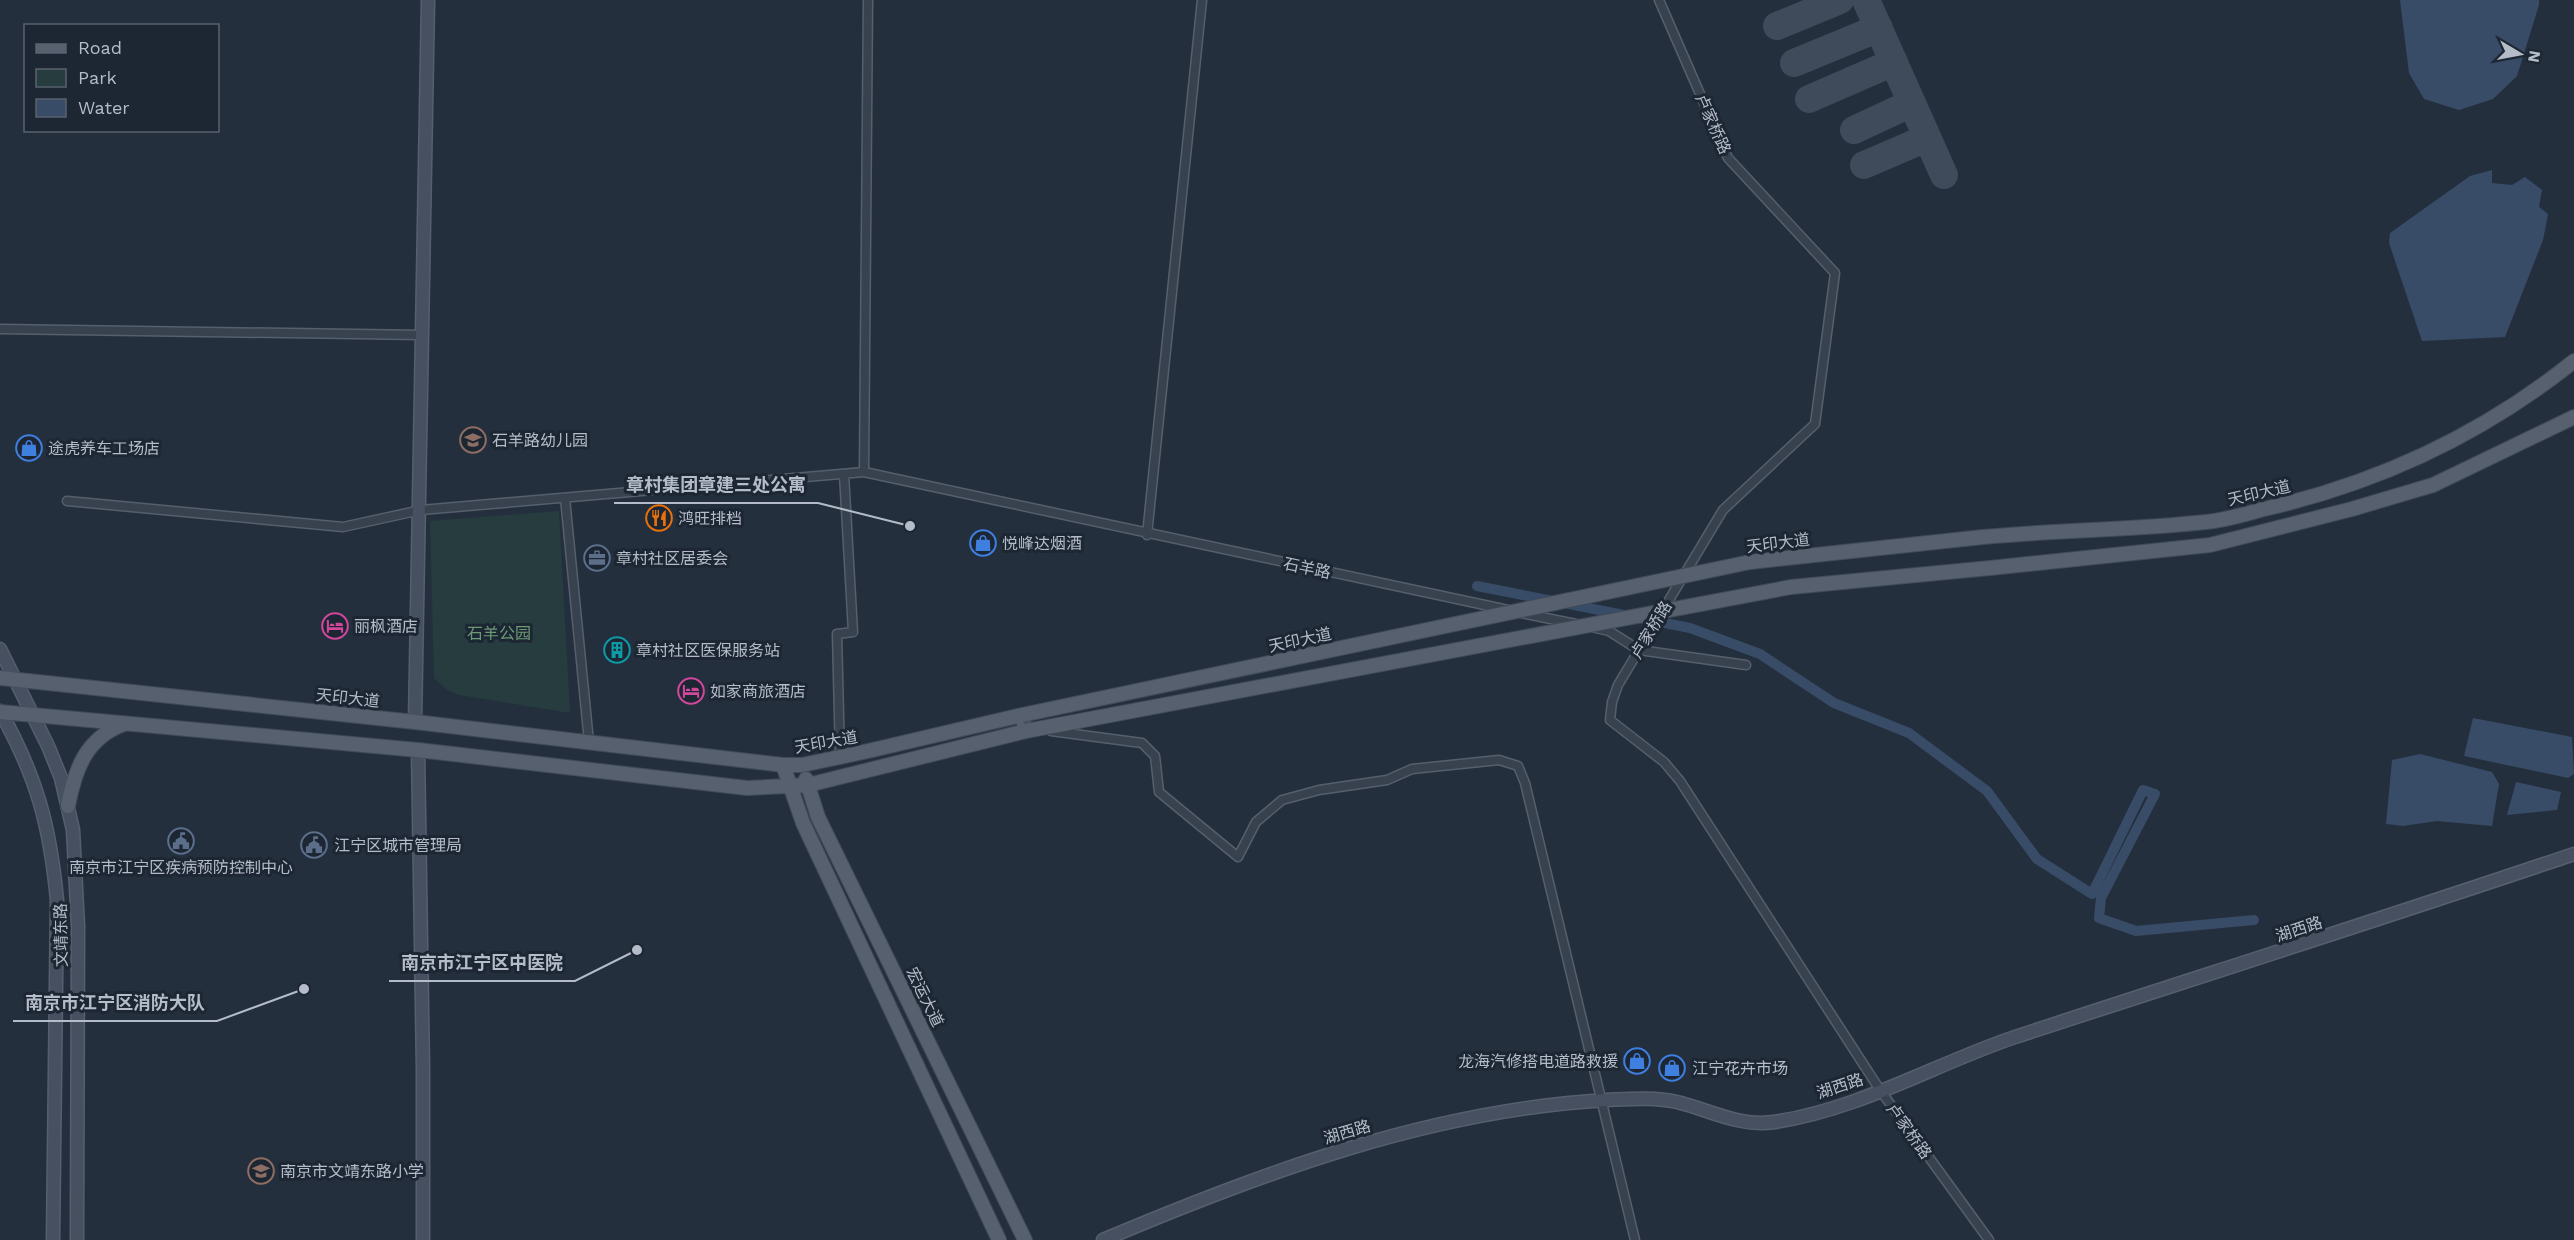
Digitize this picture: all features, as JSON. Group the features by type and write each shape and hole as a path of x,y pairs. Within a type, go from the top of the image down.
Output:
{"main road":[{"name":"天印大道","path":"7,678 783,765 802,765 1022,715 1750,562 1983,537 2209,522 2316,497 2400,467 2486,423 2534,393 2574,361"},
{"path":"0,711 417,750 747,788 789,788 1026,731 1791,587 2210,545 2341,512 2433,485 2574,417"},
{"path":"1022,715 1026,731"},
{"path":"68,806 72,782 82,758 102,735 126,723"},
{"path":"783,765 802,823 999,1240"},
{"name":"宏运大道","path":"802,765 818,817 1025,1240"}],"street":[{"path":"415,722 421,510 428,0"},
{"path":"864,472 868,0"},
{"path":"1147,535 1202,0"},
{"name":"卢家桥路","path":"1659,0 1728,158 1835,273 1815,424 1723,510 1618,686 1612,702 1610,720 1664,762 1680,781 1880,1090 1989,1240"},
{"path":"0,329 423,335"},
{"name":"石羊路","path":"67,501 344,527 421,510 864,472 1147,535 1609,631 1639,650 1746,665"},
{"path":"840,757 837,634 853,632 844,474"},
{"path":"565,498 589,742"},
{"name":"文靖东路","path":"0,649 7,678 33,715 61,778 68,806 75,858 78,927 77,1240"},
{"name":"文靖东路","path":"0,711 20,746 35,782 46,819 53,860 57,900 53,1240"},
{"path":"1026,731 1065,731 1142,743 1155,756 1159,792 1238,857 1256,822 1282,800 1319,790 1387,780 1412,769 1499,760 1518,766 1525,783 1635,1240"},
{"path":"417,750 423,1071 423,1240"},
{"name":"湖西路","path":"1103,1240 1218,1191 1411,1130 1518,1110 1643,1099 1676,1102 1743,1122 1773,1122 1831,1108 2010,1039 2574,854"}],"green space":[{"name":"石羊公园","path":"559,511 570,713 459,695 446,689 434,678 430,521"}],"water":[{"path":"2400,0 2539,0 2517,76 2493,99 2459,110 2424,99 2409,73"},
{"path":"2492,170 2492,183 2512,185 2525,177 2542,190 2539,207 2548,214 2543,240 2505,337 2422,341 2389,243 2390,233 2470,176"},
{"path":"2473,718 2572,737 2574,774 2568,778 2464,756"},
{"path":"2420,754 2492,772 2499,784 2492,826 2437,821 2403,826 2386,824 2392,760"},
{"path":"2516,782 2561,792 2557,810 2507,815"}],"waterway":[{"path":"1477,586 1690,628 1760,654 1834,703 1909,733 1987,791 2037,859 2092,894 2143,790 2155,794 2101,898 2099,918 2136,931 2254,920"}],"taxiway":[{"path":"1777,26 1840,0"},
{"path":"1866,0 1944,175"},
{"path":"1794,63 1879,28"},
{"path":"1809,99 1894,62"},
{"path":"1854,130 1912,103"},
{"path":"1864,165 1927,138"}],"place":[{"name":"石羊路幼儿园","path":"473,440"},
{"name":"途虎养车工场店","path":"29,448"},
{"name":"鸿旺排档","path":"659,518"},
{"name":"章村集团章建三处公寓","path":"910,526"},
{"name":"悦峰达烟酒","path":"983,543"},
{"name":"章村社区居委会","path":"597,558"},
{"name":"丽枫酒店","path":"335,626"},
{"name":"章村社区医保服务站","path":"617,650"},
{"name":"如家商旅酒店","path":"691,691"},
{"name":"南京市江宁区疾病预防控制中心","path":"181,841"},
{"name":"江宁区城市管理局","path":"314,845"},
{"name":"南京市江宁区中医院","path":"637,950"},
{"name":"南京市江宁区消防大队","path":"304,989"},
{"name":"龙海汽修搭电道路救援","path":"1637,1061"},
{"name":"江宁花卉市场","path":"1672,1068"},
{"name":"南京市文靖东路小学","path":"261,1171"}]}
